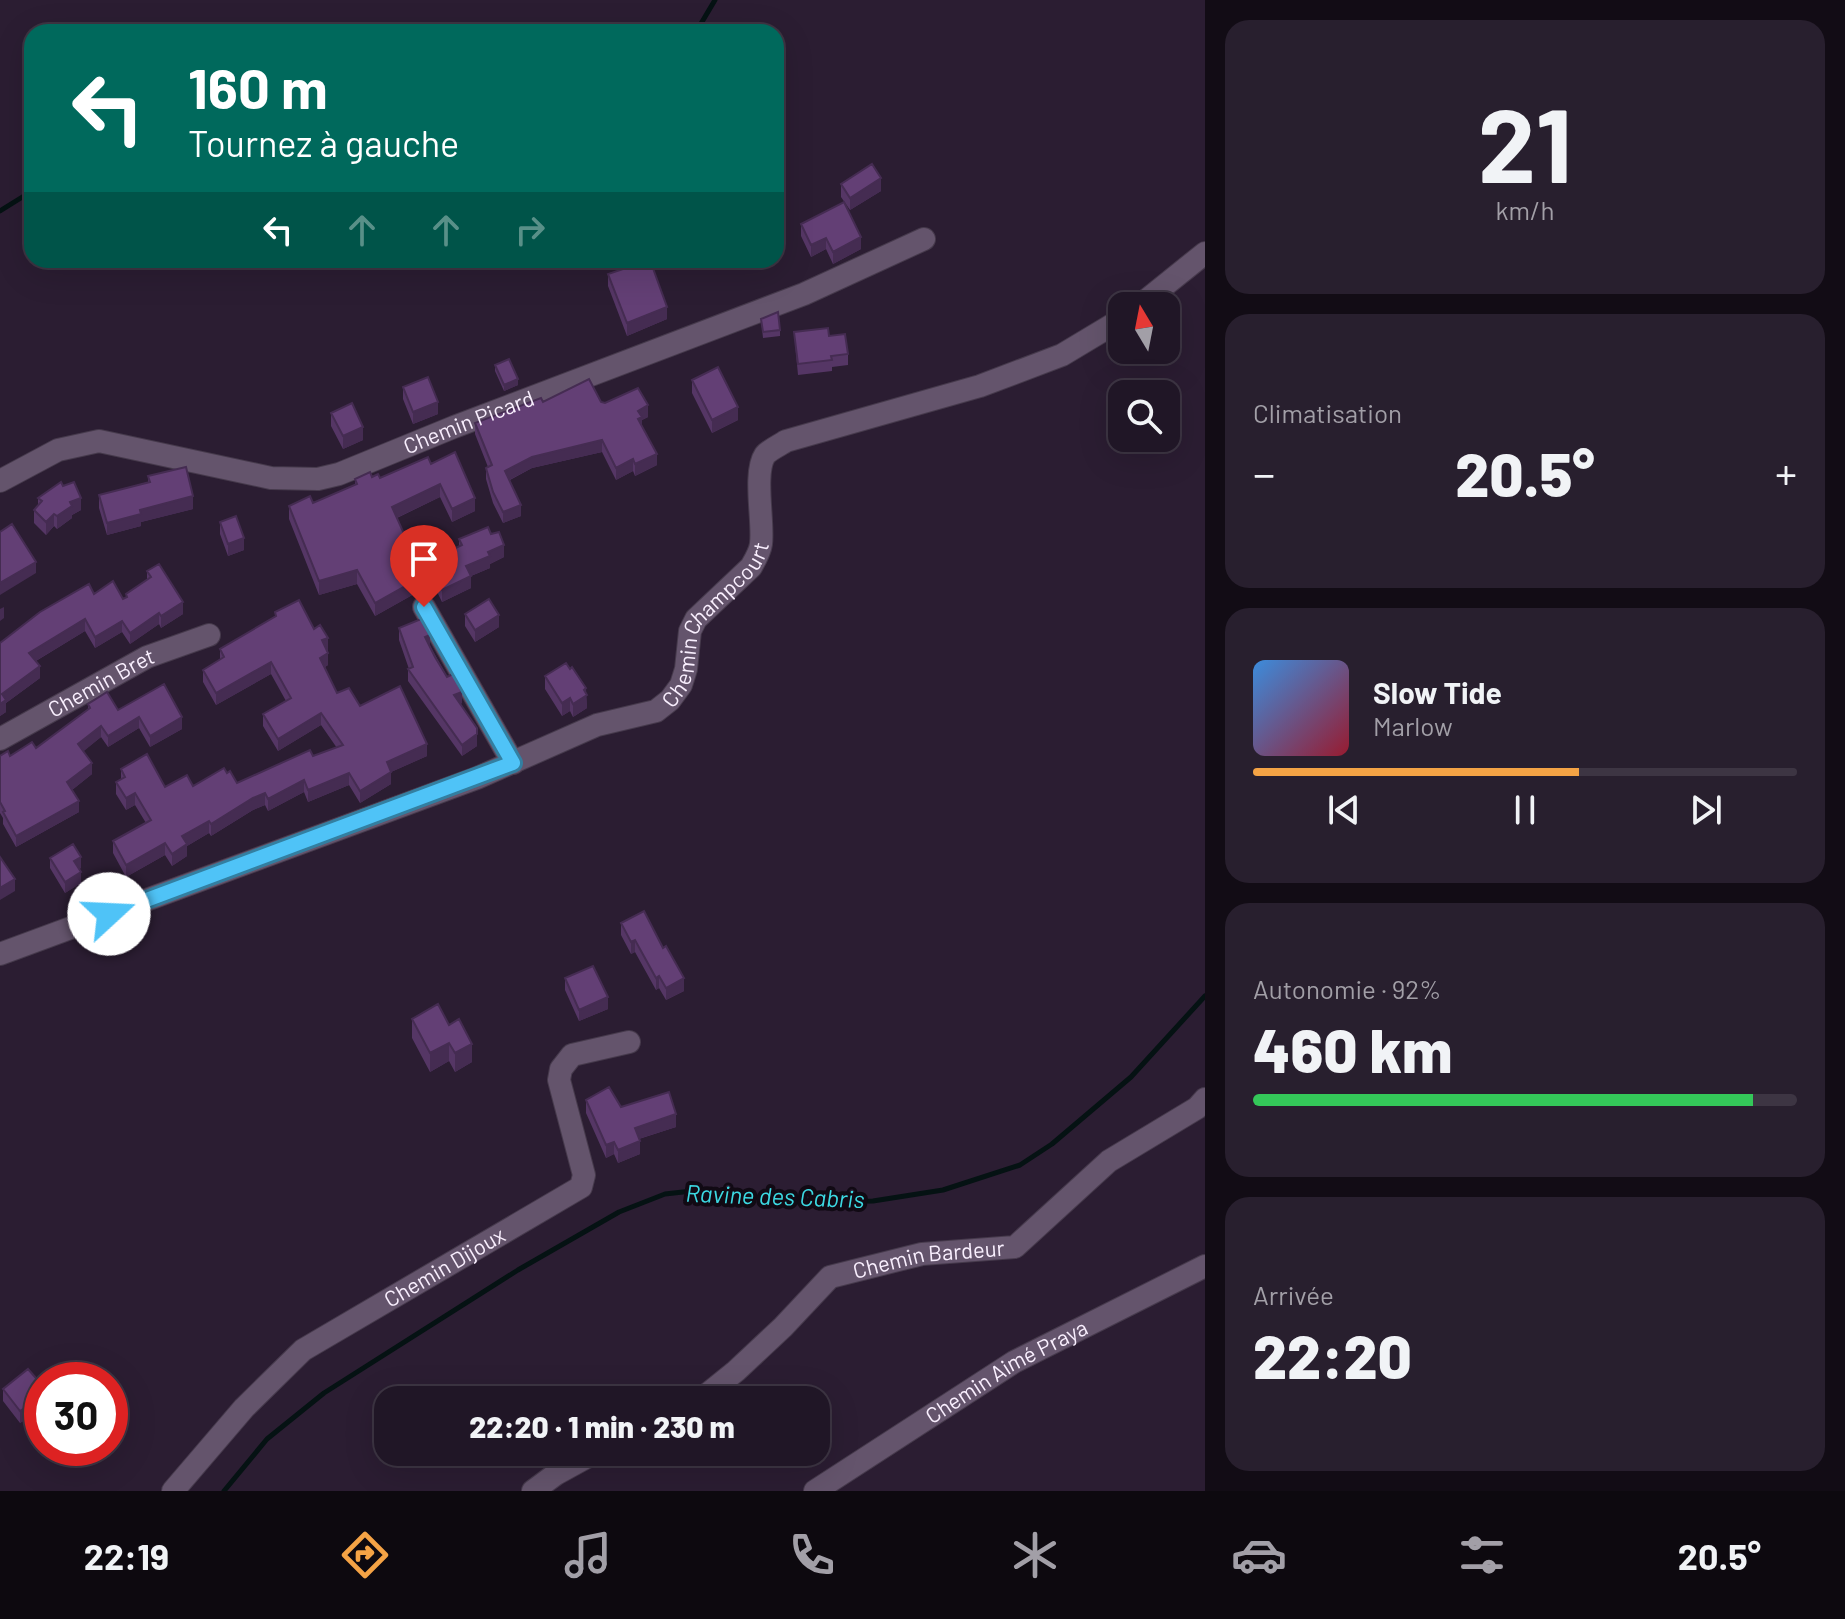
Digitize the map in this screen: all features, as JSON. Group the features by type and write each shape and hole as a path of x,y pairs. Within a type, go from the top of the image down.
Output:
{"street":[{"name":"Chemin Picard","path":"0,481 58,450 99,441 271,478 318,479 339,474 804,294 924,239"},
{"path":"1156,292 1205,253"},
{"name":"Chemin Champcourt","path":"0,954 513,763 605,722 656,711 670,700 681,685 690,631 696,619 751,567 757,556 761,544 759,502 765,455 786,441 980,386 1062,355 1108,327"},
{"path":"424,607 513,763"},
{"name":"Chemin Bret","path":"0,739 147,657 209,635"},
{"name":"Chemin Dijoux","path":"173,1491 244,1408 303,1350 581,1187 584,1175 559,1080 561,1069 572,1055 629,1042"},
{"name":"Chemin Bardeur","path":"717,1386 783,1327 830,1277 922,1254 1015,1247 1109,1161 1197,1108 1205,1099"},
{"name":"Chemin Aimé Praya","path":"815,1491 1014,1362 1205,1266"},
{"path":"533,1491 571,1466"}],"building":[{"path":"872,164 881,178 850,198 841,184"},
{"path":"844,202 861,237 833,252 826,238 811,245 801,224"},
{"path":"626,268 653,268 667,307 627,323 608,274"},
{"path":"778,312 780,330 763,332 761,319"},
{"path":"828,328 829,336 845,334 848,354 831,356 832,360 798,364 794,332"},
{"path":"509,359 518,379 504,385 495,365"},
{"path":"718,367 738,407 712,420 692,380"},
{"path":"428,377 438,402 413,412 403,387"},
{"path":"589,379 601,402 605,403 638,388 648,405 638,411 642,417 638,419 657,454 635,464 633,459 616,468 602,440 532,457 505,471 521,505 503,512 486,468 492,465 475,423 541,398 543,402"},
{"path":"352,403 363,427 343,436 331,413"},
{"path":"455,452 475,498 452,509 440,484 392,507 423,576 375,603 357,570 319,581 289,506 310,496 313,503 357,484 355,479 370,472 372,477 378,474 380,478 428,457 431,464"},
{"path":"186,467 193,496 140,510 141,514 107,523 99,495 150,482 148,476"},
{"path":"61,482 63,486 74,482 81,498 70,502 72,506 57,516 54,514 46,522 34,510 42,501 38,498"},
{"path":"236,516 244,538 228,544 220,522"},
{"path":"12,524 36,562 0,583 0,532"},
{"path":"488,527 491,534 499,532 504,545 488,552 490,556 466,566 471,576 442,590 428,561 462,545 459,539"},
{"path":"159,564 183,602 161,616 159,613 130,633 122,621 95,637 85,619 29,653 40,666 2,694 6,700 0,704 0,643 40,612 89,584 94,594 113,581 123,599 151,577 147,571"},
{"path":"489,599 499,615 475,630 465,614"},
{"path":"299,600 314,629 320,625 328,638 322,640 328,653 320,658 337,693 349,688 360,706 400,686 427,744 387,762 391,772 360,791 349,773 308,790 304,780 268,799 265,793 253,798 211,824 209,821 182,836 187,844 172,854 165,843 126,865 113,841 151,820 135,793 126,798 116,782 125,777 121,769 147,754 165,787 187,775 193,786 224,768 227,773 230,771 237,783 310,750 313,756 343,745 321,713 278,739 263,714 291,698 271,662 216,693 203,670 224,657 220,649 276,616 275,612"},
{"path":"421,619 430,635 425,637 435,657 447,677 453,674 462,692 454,695 477,728 477,734 462,745 408,669 413,667 399,628"},
{"path":"566,663 586,688 587,695 573,704 570,698 562,703 545,676"},
{"path":"164,684 182,717 150,736 139,717 108,736 101,726 78,744 92,763 67,782 79,801 16,836 0,802 0,756 8,751 10,756 32,742 36,748 107,692 118,710"},
{"path":"73,844 81,857 74,861 81,872 65,882 50,858"},
{"path":"0,857 15,879 0,888"},
{"path":"644,911 663,948 666,946 684,978 666,988 659,976 656,978 635,940 631,942 621,923"},
{"path":"593,966 608,997 579,1010 565,978"},
{"path":"438,1004 449,1025 459,1019 472,1044 455,1053 449,1043 430,1053 412,1019"},
{"path":"609,1087 621,1107 669,1092 676,1114 635,1128 640,1141 618,1150 614,1142 606,1145 586,1100"},
{"path":"24,1372 24,1408 20,1411 3,1389"}],"waterway":[{"path":"701,24 715,0"},
{"path":"0,211 24,196"},
{"name":"Ravine des Cabris","path":"224,1491 267,1439 324,1393 518,1270 619,1212 665,1194 701,1190 793,1202 873,1201 943,1190 1020,1165 1052,1144 1131,1077 1205,996"}],"route":[{"path":"109,914 513,763 424,607"}]}
